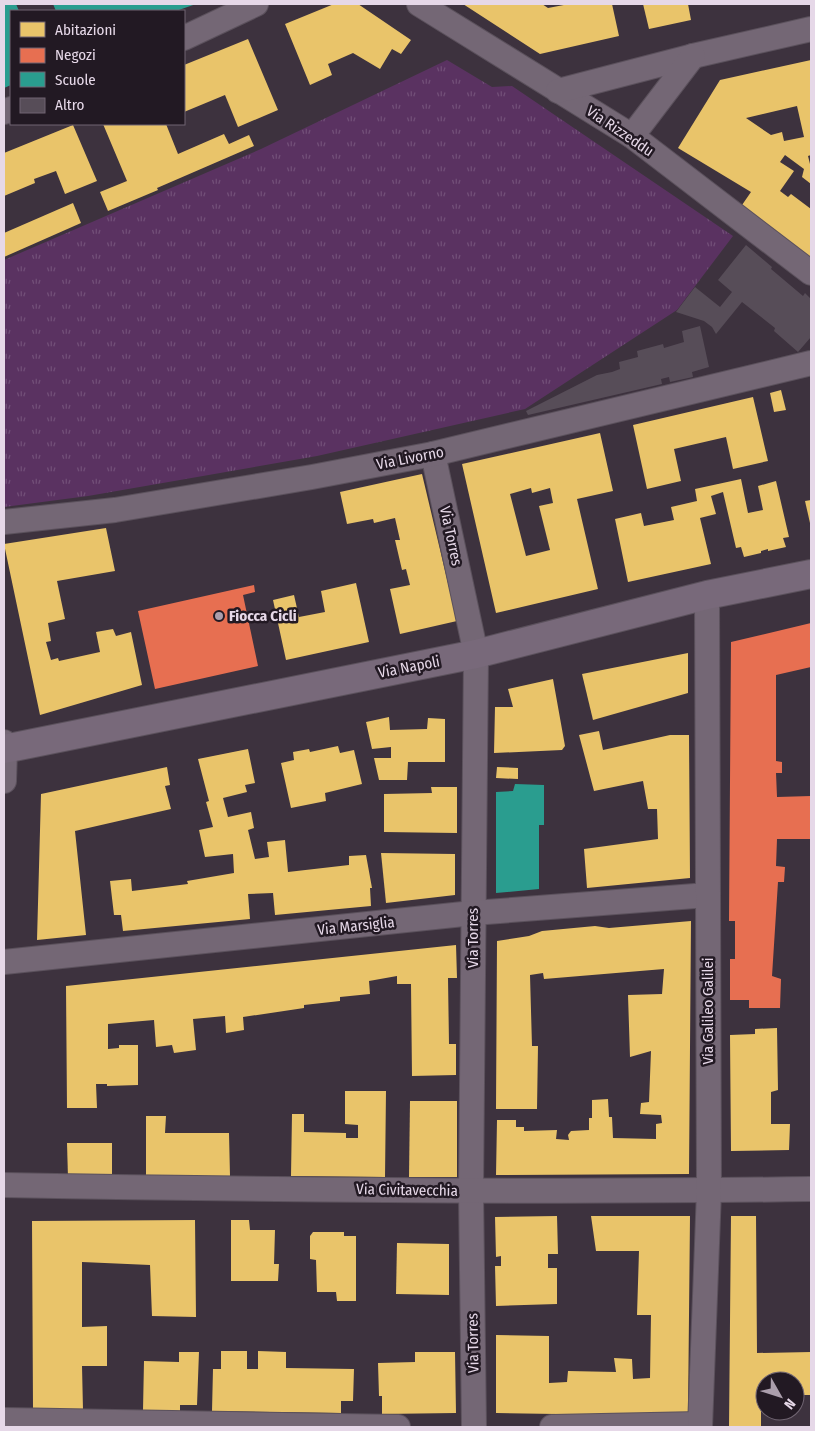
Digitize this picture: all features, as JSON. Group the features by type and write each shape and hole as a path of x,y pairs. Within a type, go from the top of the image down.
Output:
{"main road":[{"name":"Via Napoli","path":"4,746 476,654 707,595 811,574"}],"street":[{"path":"185,38 256,4"},
{"name":"Via Rizzeddu","path":"419,4 632,136 811,273"},
{"path":"558,91 811,28"},
{"path":"632,136 694,56"},
{"name":"Via Livorno","path":"4,522 115,510 312,477 433,454 811,363"},
{"name":"Via Torres","path":"433,454 476,654 471,1191 474,1427"},
{"name":"Via Galileo Galilei","path":"700,1426 709,1191 707,595"},
{"path":"4,746 4,781"},
{"name":"Via Marsiglia","path":"4,962 473,913 708,895"},
{"name":"Via Civitavecchia","path":"4,1185 471,1191 811,1189"},
{"path":"4,1420 398,1427"},
{"path":"552,1427 700,1426"}],"green space":[{"path":"447,60 492,87 512,86 733,236 677,310 525,409 317,456 88,496 4,507 4,260 261,149"}],"building: Abitazioni":[{"path":"334,4 358,4 411,40 401,54 392,49 380,69 353,53 328,64 332,75 310,85 285,24"},
{"path":"463,4 542,4 548,8 569,4 612,4 619,36 540,54"},
{"path":"643,4 688,4 691,20 649,29"},
{"path":"248,39 278,110 238,127 225,95 185,112 185,65"},
{"path":"811,60 811,155 808,156 811,168 811,184 802,177 804,169 785,155 780,162 794,171 780,191 788,197 791,194 811,209 811,259 742,205 751,192 678,148 720,80","holes":["797,106 804,137 784,141 782,132 771,135 746,118"]},
{"path":"73,125 97,181 65,194 56,171 34,179 35,183 4,196 4,153"},
{"path":"103,125 166,125 178,154 224,134 229,144 249,135 254,146 108,211 100,192 127,181"},
{"path":"73,203 81,223 4,257 4,233"},
{"path":"781,390 786,410 774,412 770,393"},
{"path":"753,397 768,461 733,469 726,437 674,449 681,481 647,489 633,425"},
{"path":"600,433 613,491 577,499 598,589 496,613 462,464","holes":["531,488 532,493 550,488 553,503 539,506 550,550 526,556 510,494"]},
{"path":"422,474 457,621 400,634 390,589 410,585 406,569 402,570 395,540 400,540 395,518 374,523 373,519 347,524 340,492"},
{"path":"741,479 748,513 763,510 758,486 776,481 789,537 783,538 786,547 768,551 768,549 761,551 761,553 744,557 741,547 736,548 723,492 711,496 716,514 700,518 711,564 628,582 615,519 641,513 644,526 674,520 671,507 697,501 695,489"},
{"path":"811,500 811,523 810,523 805,501"},
{"path":"106,528 115,571 57,581 65,619 48,623 51,641 46,642 51,660 58,658 59,661 100,652 96,632 113,629 116,636 131,632 142,685 40,715 4,544"},
{"path":"356,583 369,642 286,660 273,600 294,595 299,617 325,612 321,591"},
{"path":"688,653 688,693 593,720 582,674"},
{"path":"553,679 565,746 562,750 494,753 495,707 513,707 508,689"},
{"path":"389,717 390,730 427,729 428,718 445,719 445,762 408,762 407,780 379,780 374,758 391,758 391,747 372,749 366,722"},
{"path":"599,731 603,750 670,735 689,735 690,878 587,888 584,849 658,839 657,809 648,809 643,781 594,791 579,735"},
{"path":"338,746 340,753 354,750 362,784 325,793 326,801 291,808 281,763 294,760 293,752 309,749 310,752"},
{"path":"248,749 255,783 245,785 247,792 223,798 228,817 251,812 254,828 248,830 255,859 269,857 267,842 285,840 288,872 349,865 349,856 366,855 372,888 370,888 371,906 275,915 273,893 248,894 250,919 123,931 121,915 114,915 110,881 131,879 132,891 188,884 187,881 234,873 233,854 205,857 199,830 213,827 206,802 209,801 198,759"},
{"path":"167,767 170,785 165,786 171,809 75,831 86,935 37,940 41,794"},
{"path":"497,767 518,768 518,779 496,778"},
{"path":"431,787 457,787 457,833 384,832 384,794 432,793"},
{"path":"381,853 455,854 455,895 386,903"},
{"path":"691,921 689,1174 496,1175 497,1120 516,1120 516,1127 524,1127 524,1131 557,1130 556,1139 569,1140 568,1135 571,1131 589,1130 589,1118 592,1118 592,1100 608,1099 609,1117 612,1117 613,1138 656,1139 656,1124 662,1123 661,1115 640,1114 641,1103 649,1102 651,1051 630,1057 628,995 662,994 664,969 544,979 543,973 530,975 532,1046 538,1046 537,1109 496,1109 497,941 529,936 542,931"},
{"path":"456,945 457,978 448,978 449,1044 456,1044 456,1075 412,1076 411,984 397,984 397,976 369,981 370,994 340,997 340,1001 304,1005 304,1008 243,1017 244,1030 226,1033 225,1016 193,1019 196,1050 174,1053 172,1045 156,1047 154,1020 108,1024 108,1049 119,1048 119,1045 138,1045 138,1085 107,1086 107,1084 96,1084 97,1108 67,1108 66,986"},
{"path":"777,1028 778,1090 771,1092 771,1124 790,1124 789,1150 731,1151 730,1035 755,1034 755,1029"},
{"path":"345,1091 386,1091 385,1177 291,1176 292,1114 304,1114 304,1132 346,1133 346,1138 358,1138 358,1125 345,1124"},
{"path":"410,1101 457,1101 457,1177 409,1177"},
{"path":"146,1116 166,1116 165,1133 229,1133 230,1176 146,1177"},
{"path":"67,1143 112,1143 112,1177 68,1178"},
{"path":"557,1216 558,1254 548,1254 548,1268 557,1268 557,1304 496,1306 495,1266 501,1266 501,1256 496,1257 495,1217"},
{"path":"591,1216 690,1216 688,1416 496,1413 496,1335 549,1336 549,1383 567,1382 568,1371 616,1372 614,1358 632,1359 633,1379 650,1378 651,1315 637,1315 639,1251 596,1251"},
{"path":"731,1216 756,1216 757,1353 811,1352 811,1395 805,1395 805,1371 755,1371 755,1421 761,1421 761,1427 729,1427"},
{"path":"195,1220 196,1317 152,1316 150,1265 82,1262 82,1327 107,1326 107,1366 82,1366 83,1410 33,1408 32,1221"},
{"path":"231,1220 249,1220 250,1230 275,1230 274,1264 279,1264 278,1281 231,1281"},
{"path":"313,1232 344,1232 344,1236 356,1236 356,1301 337,1301 336,1292 317,1292 316,1260 310,1259 310,1236"},
{"path":"397,1243 449,1244 449,1295 396,1294"},
{"path":"221,1351 247,1351 247,1369 258,1369 258,1351 286,1352 286,1368 354,1369 353,1401 341,1401 341,1413 212,1411 213,1369 221,1369"},
{"path":"179,1352 199,1352 197,1405 180,1405 180,1411 143,1410 144,1361 179,1362"},
{"path":"415,1352 455,1352 456,1413 382,1414 382,1396 379,1396 378,1363 415,1362"}],"building: Negozi":[{"path":"254,585 255,592 243,595 258,666 155,689 138,611"},
{"path":"811,623 811,667 776,675 776,761 782,762 782,773 776,773 777,797 811,796 811,839 777,839 776,866 785,867 784,882 778,882 772,976 781,979 780,1008 749,1008 749,1000 730,1000 730,959 735,959 735,921 729,921 731,642"}],"building: Scuole":[{"path":"4,4 16,4 19,10 10,10 10,85 4,88"},
{"path":"53,4 196,4 179,10 56,10"},
{"path":"515,784 544,785 544,825 539,825 539,889 496,893 496,792 513,791"}],"building: Altro":[{"path":"746,245 803,296 805,293 811,299 811,337 798,352 774,331 775,328 742,302 716,334 712,327 704,321 676,312 695,287 720,307 732,292 718,280"},
{"path":"700,326 709,367 692,372 693,377 670,382 669,377 661,379 662,384 528,415 526,411 597,375 620,369 619,362 638,357 637,351 663,344 664,348 684,342 682,331"}],"place":[{"name":"Fiocca Cicli","path":"219,616"}]}
